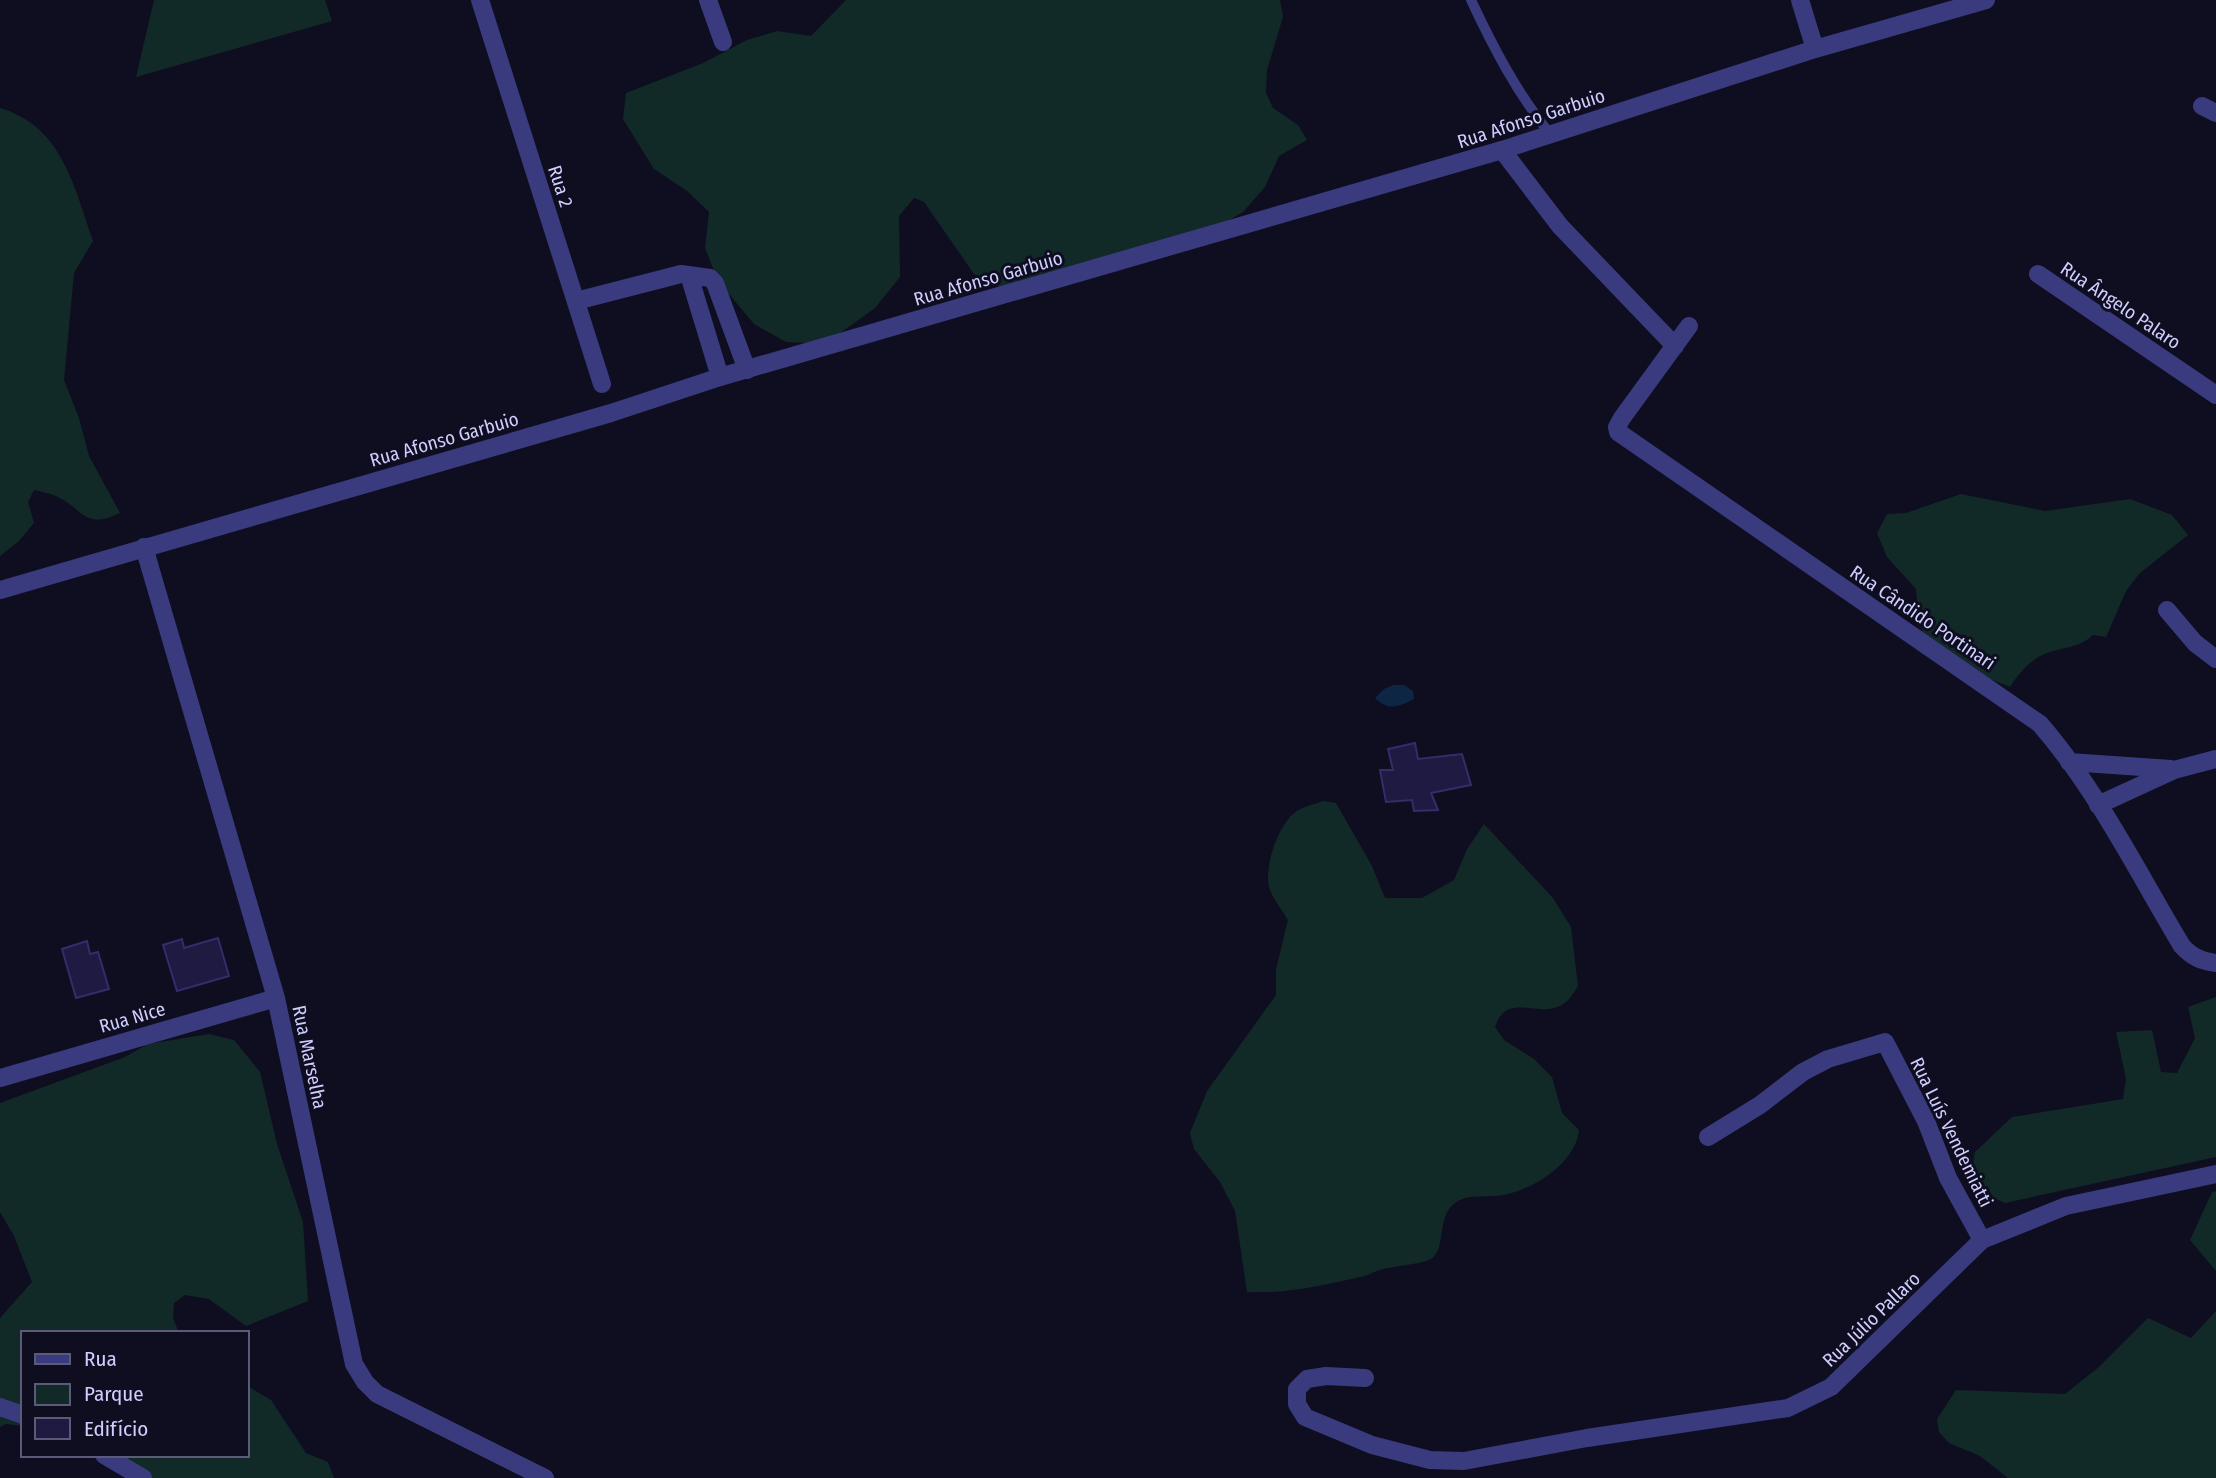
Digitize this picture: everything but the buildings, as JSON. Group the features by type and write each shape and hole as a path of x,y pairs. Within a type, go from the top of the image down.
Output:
{"street":[{"name":"Rua 2","path":"480,0 601,384"},
{"path":"708,0 723,42"},
{"path":"1800,0 1815,49"},
{"name":"Rua Afonso Garbuio","path":"0,590 1502,150 1815,49 1986,0"},
{"path":"1502,150 1560,226 1675,346"},
{"path":"576,302 681,274 710,278 715,283 747,370"},
{"name":"Rua Ângelo Palaro","path":"2038,274 2216,395"},
{"path":"689,275 720,377"},
{"name":"Rua Cândido Portinari","path":"1689,326 1619,422 1618,432 2040,724 2098,806 2182,946 2192,956 2216,963"},
{"name":"Rua Marselha","path":"144,547 276,998 354,1364 365,1382 377,1394 545,1478"},
{"path":"2166,610 2195,643 2216,659"},
{"path":"2098,806 2174,770 2216,759"},
{"path":"2069,762 2174,770"},
{"name":"Rua Nice","path":"0,1077 276,998"},
{"name":"Rua Luís Vendemiatti","path":"1708,1137 1760,1105 1803,1072 1828,1059 1885,1042 1926,1121 1948,1178 1982,1240"},
{"name":"Rua Júlio Pallaro","path":"1365,1378 1326,1376 1307,1379 1297,1389 1297,1404 1305,1417 1372,1445 1430,1460 1464,1461 1587,1438 1788,1408 1831,1387 1982,1240 2066,1206 2216,1174"},
{"path":"0,1407 21,1414"},
{"path":"107,1457 143,1478"}],"lane":[{"path":"1471,0 1528,108 1550,134"}],"green space":[{"path":"154,0 325,0 332,21 136,77"},
{"path":"846,0 1280,0 1283,17 1267,70 1266,93 1273,108 1298,125 1307,140 1279,156 1265,187 1243,212 1214,229 1002,288 974,274 924,202 914,198 899,216 900,277 875,308 839,334 809,343 786,342 754,324 718,281 705,248 709,212 687,191 654,169 623,119 626,93 703,63 747,40 777,31 811,36"},
{"path":"0,108 21,117 52,143 72,179 93,241 74,273 64,380 79,418 89,456 120,513 108,518 92,519 56,496 34,490 28,502 34,523 19,541 0,556"},
{"path":"1961,494 2045,511 2130,499 2172,515 2188,535 2140,573 2126,591 2106,637 2093,635 2077,645 2041,655 2026,667 2010,687 1973,672 1924,635 1919,622 1916,589 1887,557 1877,533 1887,514 1906,513"},
{"path":"1323,801 1336,803 1372,866 1385,898 1422,898 1454,880 1467,849 1484,824 1553,898 1571,927 1578,986 1567,1001 1554,1008 1507,1010 1500,1016 1495,1027 1504,1040 1534,1059 1552,1077 1562,1113 1579,1130 1576,1142 1562,1164 1539,1181 1498,1196 1465,1198 1452,1206 1444,1221 1439,1247 1431,1259 1321,1286 1276,1292 1247,1292 1235,1211 1220,1182 1194,1149 1190,1133 1207,1091 1276,995 1276,969 1288,920 1269,887 1269,868 1274,845 1290,817 1300,809"},
{"path":"2216,997 2216,1157 2005,1203 1969,1186 1975,1152 2012,1117 2123,1099 2126,1079 2116,1032 2152,1030 2161,1072 2177,1073 2195,1038 2188,1007"},
{"path":"209,1034 234,1040 260,1072 277,1144 303,1222 308,1301 246,1326 209,1299 185,1295 174,1303 173,1318 178,1331 21,1331 21,1426 6,1424 0,1427 0,1318 32,1282 14,1236 0,1212 0,1103 125,1057 148,1044"},
{"path":"2216,1191 2216,1271 2190,1240 2212,1192"},
{"path":"2216,1311 2216,1478 2008,1478 1980,1456 1949,1443 1939,1432 1937,1419 1956,1390 2065,1394 2099,1367 2148,1318 2191,1338"},
{"path":"248,1387 271,1400 306,1453 328,1462 334,1478 152,1478 118,1457 248,1457"}],"water":[{"path":"1393,685 1404,685 1413,691 1414,699 1389,706 1375,698"}]}
